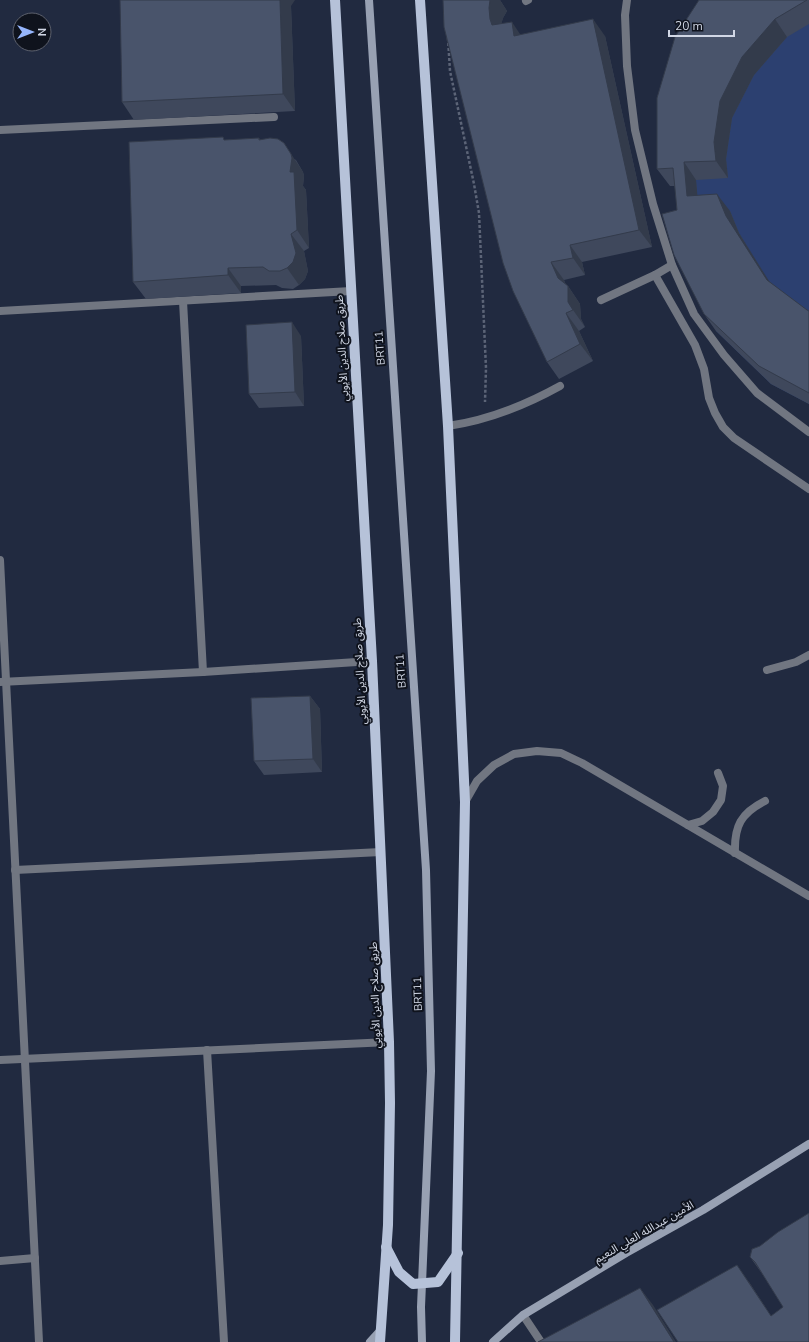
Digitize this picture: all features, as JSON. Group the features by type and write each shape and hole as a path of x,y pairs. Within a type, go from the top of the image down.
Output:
{"main road":[{"name":"طريق صلاح الدين الأيوبي","path":"335,0 372,662 389,1042 389,1164 380,1342"},
{"name":"BRT11","path":"369,0 426,870 431,1072 422,1283 422,1342"},
{"path":"420,0 448,426 466,802 455,1342"},
{"name":"الأمين عبدالله العلي النعيم","path":"493,1342 523,1315 626,1253 703,1210 809,1144"},
{"path":"386,1247 399,1272 413,1284 438,1282 458,1252"},
{"path":"370,1342 380,1331"}],"street":[{"path":"627,0 626,66 635,130 653,204 672,265 694,314 724,355 757,393 809,432"},
{"path":"0,130 274,117"},
{"path":"601,300 655,275 672,265"},
{"path":"655,275 695,345 704,369 709,398 723,427 734,438 809,490"},
{"path":"0,311 351,290"},
{"path":"183,301 203,672"},
{"path":"448,426 482,419 509,411 535,400 560,386"},
{"path":"0,560 3,681 15,870 39,1342"},
{"path":"767,670 796,662 809,656"},
{"path":"3,681 203,672 372,662"},
{"path":"466,802 477,781 494,765 514,754 537,750 561,754 582,763 809,896"},
{"path":"688,825 702,821 713,812 721,800 723,786 718,773"},
{"path":"735,853 734,840 737,827 748,811 765,801"},
{"path":"15,870 381,852"},
{"path":"0,1060 389,1042"},
{"path":"207,1050 224,1342"},
{"path":"0,1261 35,1258"},
{"path":"523,1315 541,1342"}],"path":[{"path":"447,30 449,63 479,213 486,368 486,394 482,419"}],"shaded area":[{"path":"809,0 809,404 771,384 716,331 685,185 670,186 669,115"}],"building":[{"path":"120,0 280,0 283,94 122,102"},
{"path":"443,0 490,0 489,8 492,25 512,22 514,36 593,19 639,230 570,245 573,258 551,262 558,278 568,286 568,302 573,310 566,313 580,344 547,362 513,291 503,263 444,27"},
{"path":"699,0 807,0 775,19 742,57 720,101 714,142 716,161 684,162 687,196 717,194 726,216 767,280 809,311 809,393 759,366 704,314 674,255 662,214 677,210 673,168 657,169 657,98 675,37"},
{"path":"223,137 224,140 259,138 259,140 270,138 278,139 284,143 291,154 292,158 290,172 294,172 297,230 291,234 296,253 293,262 287,268 280,271 269,271 263,267 228,268 228,275 133,282 129,142"},
{"path":"292,322 295,392 249,394 246,325"},
{"path":"310,696 313,759 254,761 251,698"},
{"path":"809,1213 809,1342 678,1342 657,1310 737,1265 771,1316 783,1307 755,1262 750,1257 752,1249 760,1246 778,1232"},
{"path":"640,1288 674,1342 538,1342"}]}
